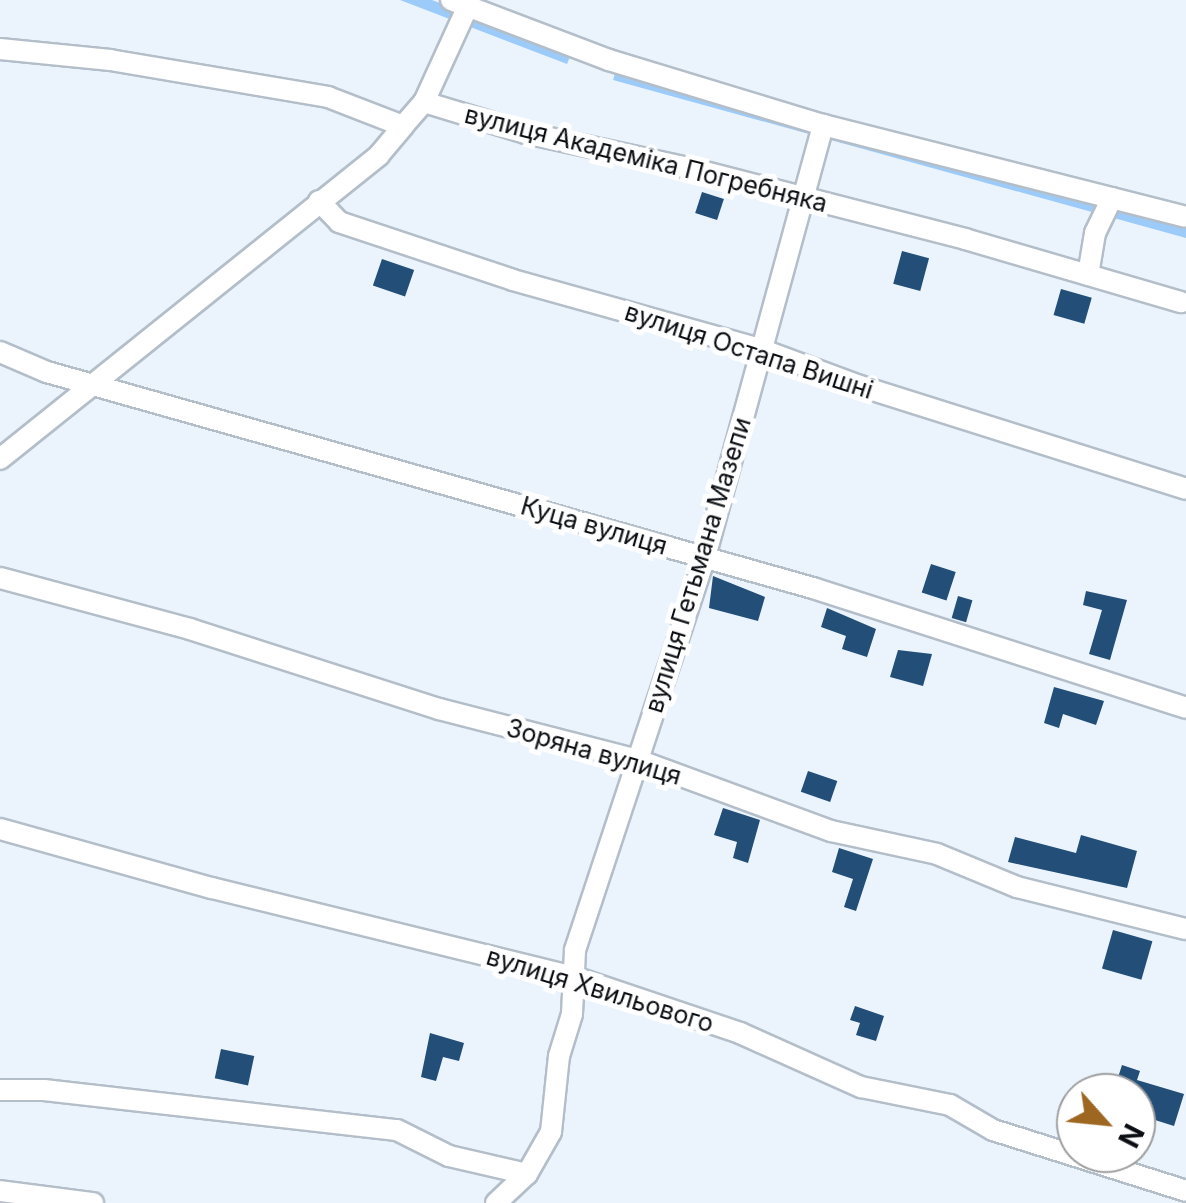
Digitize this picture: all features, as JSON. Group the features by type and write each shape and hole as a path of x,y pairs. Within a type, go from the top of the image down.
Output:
{"street":[{"path":"0,459 379,155 424,102 460,3 609,60 822,125 1186,216"},
{"path":"0,49 110,60 328,97 404,126"},
{"name":"вулиця Академіка Погребняка","path":"424,102 526,134 806,197 1180,302"},
{"name":"вулиця Гетьмана Мазепи","path":"496,1203 526,1174 556,1114 559,1056 573,1001 571,976 704,557 806,197 822,125"},
{"path":"1088,275 1095,234 1112,198"},
{"name":"вулиця Остапа Вишні","path":"319,201 338,222 513,280 763,350 860,386 1186,489"},
{"name":"Куца вулиця","path":"0,352 47,372 704,557 1186,708"},
{"name":"Зоряна вулиця","path":"0,578 190,629 439,709 638,760 832,830 937,854 1016,887 1186,930"},
{"name":"вулиця Хвильового","path":"0,828 212,888 571,976 740,1033 861,1087 950,1105 993,1130 1186,1191"},
{"path":"0,1090 44,1090 397,1130 450,1156 526,1174"},
{"path":"0,1192 92,1203"}],"shaded area":[{"path":"400,0 432,0 571,54 567,64"},
{"path":"616,70 1186,224 1186,238 613,80"}],"building":[{"path":"702,192 724,199 717,220 695,213"},
{"path":"902,251 929,258 920,291 893,284"},
{"path":"382,259 414,270 405,297 373,285"},
{"path":"1061,289 1092,298 1084,324 1054,315"},
{"path":"931,564 956,572 946,601 922,593"},
{"path":"713,576 765,597 758,621 709,608"},
{"path":"1086,591 1127,600 1110,660 1089,654 1102,610 1083,605"},
{"path":"958,596 972,600 966,622 952,618"},
{"path":"827,608 876,629 867,657 842,649 846,636 821,627"},
{"path":"898,650 932,654 923,686 890,677"},
{"path":"1054,687 1104,701 1096,725 1063,714 1059,728 1044,723"},
{"path":"808,771 837,781 830,802 801,792"},
{"path":"723,808 760,820 748,863 733,858 737,842 714,835"},
{"path":"1081,835 1137,851 1127,888 1008,862 1015,837 1076,853"},
{"path":"839,848 873,859 856,911 844,907 853,879 832,872"},
{"path":"1113,930 1152,941 1141,980 1102,968"},
{"path":"855,1006 884,1016 876,1041 856,1035 860,1023 850,1020"},
{"path":"430,1033 464,1043 459,1061 443,1057 436,1081 421,1077"},
{"path":"221,1049 254,1056 248,1085 215,1078"},
{"path":"1122,1065 1140,1071 1139,1073 1119,1073"},
{"path":"1156,1086 1184,1094 1174,1126 1156,1120"}]}
